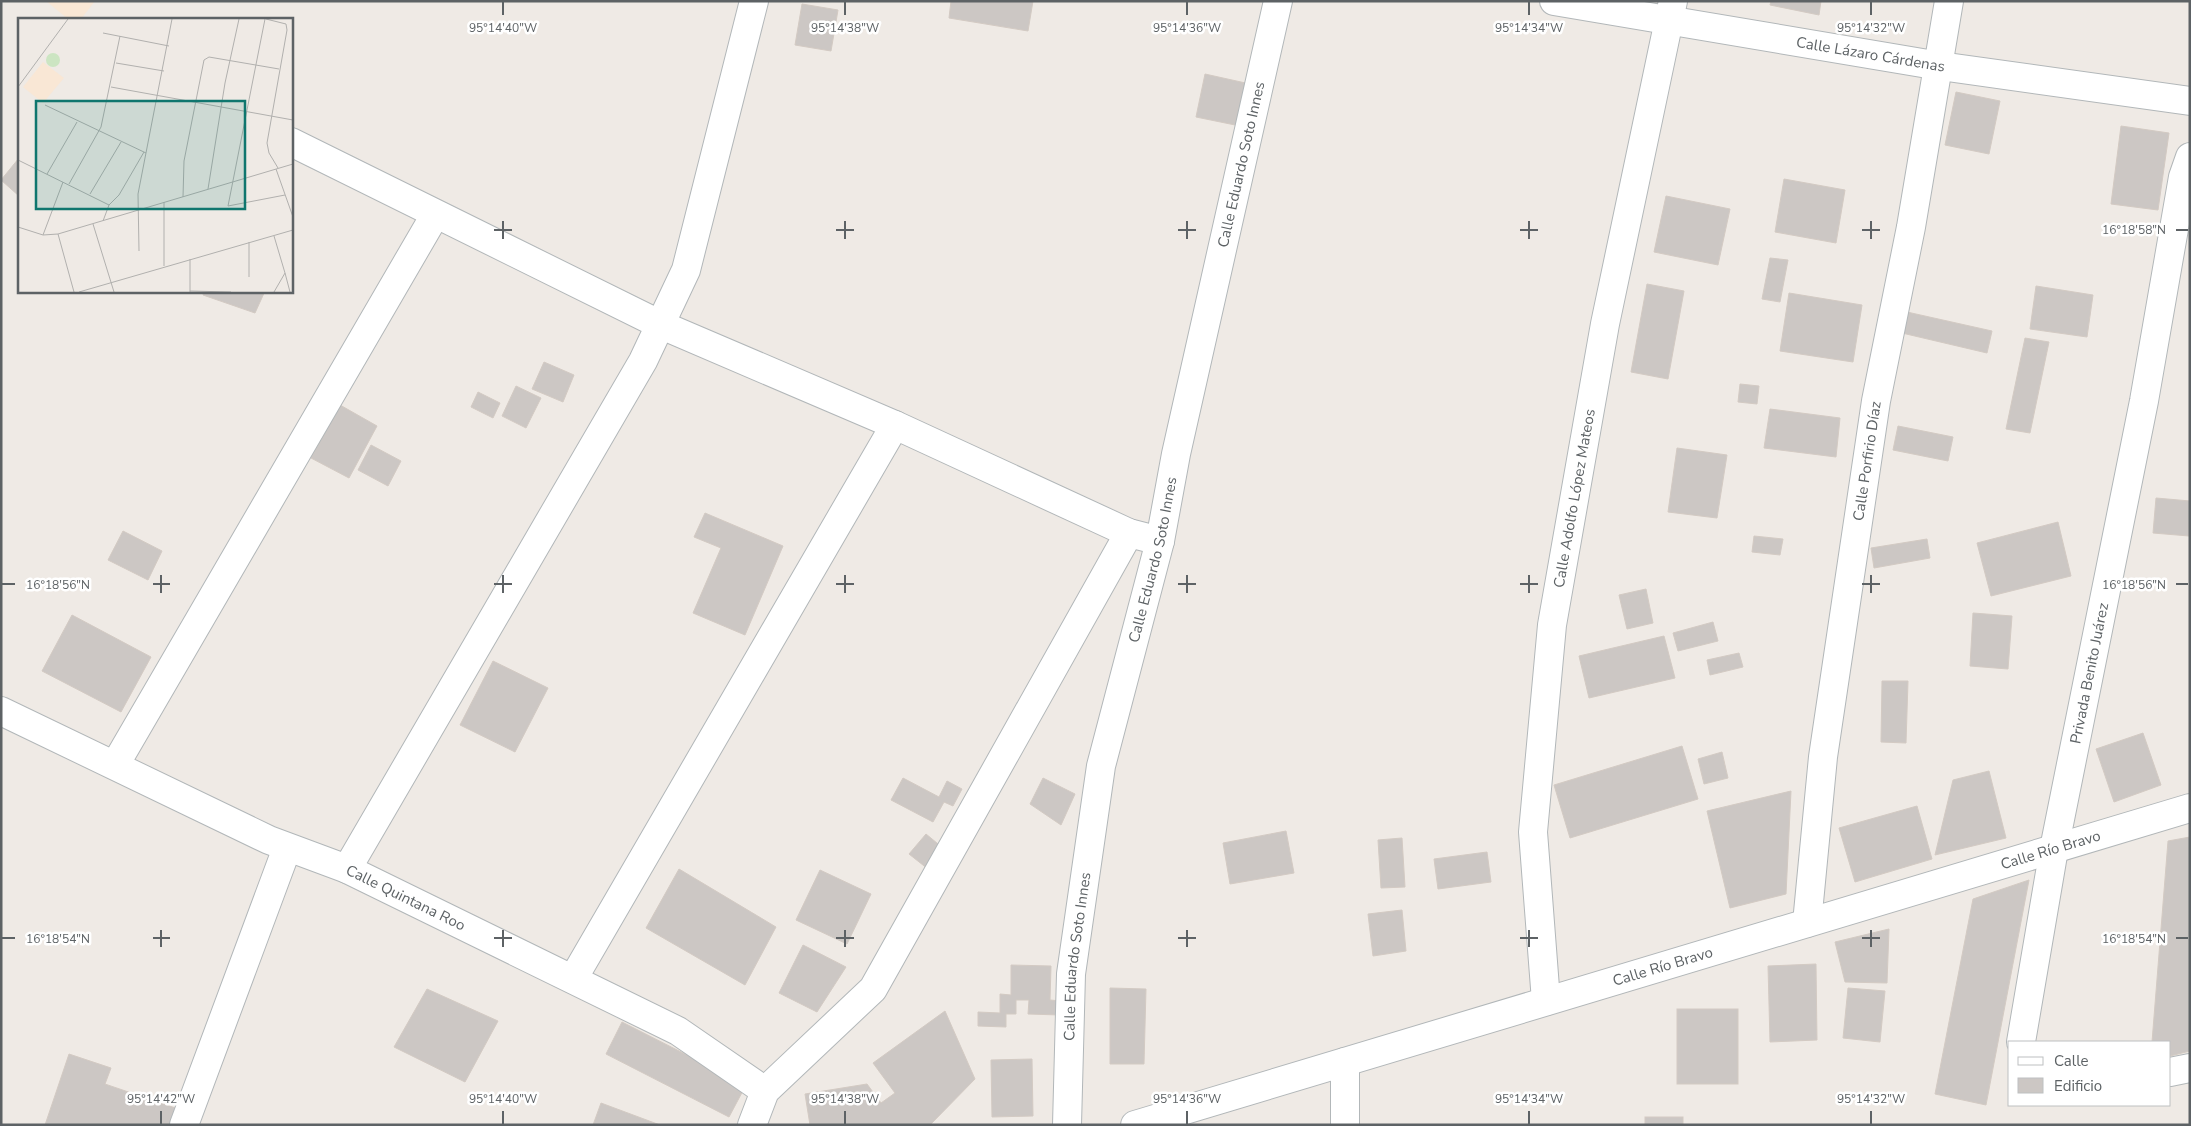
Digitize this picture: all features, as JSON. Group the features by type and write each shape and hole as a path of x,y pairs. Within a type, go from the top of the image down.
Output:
{"street":[{"path":"346,869 643,362 659,324 686,270 754,1"},
{"name":"Calle Eduardo Soto Innes","path":"1067,1125 1071,974 1101,766 1160,541 1176,454 1278,1"},
{"name":"Calle Lázaro Cárdenas","path":"1554,1 1671,10 1940,66 2190,101"},
{"name":"Calle Porfirio Díaz","path":"1807,923 1823,757 1876,401 1940,66 1949,1"},
{"name":"Calle Adolfo López Mateos","path":"1546,1001 1533,832 1552,625 1605,324 1671,10"},
{"path":"292,143 434,215 659,324 895,424 1129,533 1160,541"},
{"name":"Privada Benito Juárez","path":"2021,1041 2054,849 2142,411 2183,177 2190,157"},
{"path":"115,765 434,215"},
{"path":"573,979 895,424"},
{"path":"752,1125 765,1091 874,989 1129,533"},
{"name":"Calle Quintana Roo","path":"1,711 287,848 346,869 678,1031 765,1091"},
{"name":"Calle Río Bravo","path":"1135,1125 2190,808"},
{"path":"184,1125 287,848"},
{"path":"1345,1062 1345,1125"},
{"path":"2171,1072 2190,1068"}],"sand":[{"path":"46,1 95,1 82,18 67,18"}],"building":[{"path":"951,1 1033,1 1028,31 949,18"},
{"path":"1771,1 1821,1 1819,15 1770,5"},
{"path":"802,4 838,10 831,51 795,45"},
{"path":"1205,74 1250,84 1240,126 1196,117"},
{"path":"1956,92 2000,101 1989,154 1945,145"},
{"path":"2121,126 2169,133 2158,210 2111,204"},
{"path":"18,159 18,195 1,180"},
{"path":"1784,179 1845,190 1836,243 1775,232"},
{"path":"1666,196 1730,209 1718,265 1654,252"},
{"path":"1770,258 1788,260 1780,302 1762,299"},
{"path":"1647,284 1684,291 1668,379 1631,372"},
{"path":"2036,286 2093,295 2087,337 2030,329"},
{"path":"204,292 265,292 255,313 203,295"},
{"path":"1789,293 1862,305 1853,362 1780,351"},
{"path":"1907,312 1992,331 1987,353 1902,333"},
{"path":"2025,338 2049,342 2030,433 2006,429"},
{"path":"544,362 574,375 563,402 532,389"},
{"path":"1740,384 1759,386 1757,404 1738,402"},
{"path":"516,386 541,398 526,428 502,416"},
{"path":"478,392 500,403 493,418 471,407"},
{"path":"340,405 377,426 349,478 311,458"},
{"path":"1770,409 1840,418 1836,457 1764,448"},
{"path":"1898,426 1953,437 1948,461 1893,450"},
{"path":"371,445 401,461 388,486 358,470"},
{"path":"1677,448 1727,455 1717,518 1668,512"},
{"path":"2156,498 2190,501 2189,536 2153,533"},
{"path":"705,513 783,546 745,635 693,613 721,548 694,537"},
{"path":"2058,522 2071,576 1991,596 1977,543"},
{"path":"123,531 162,551 148,580 108,560"},
{"path":"1754,536 1783,539 1780,555 1752,552"},
{"path":"1927,539 1930,558 1874,568 1871,548"},
{"path":"1646,589 1653,623 1627,629 1619,595"},
{"path":"1973,613 2012,616 2008,669 1970,666"},
{"path":"72,615 151,657 121,712 42,671"},
{"path":"1713,622 1718,641 1678,651 1673,633"},
{"path":"1664,636 1675,678 1589,698 1579,656"},
{"path":"1739,653 1743,667 1710,675 1707,660"},
{"path":"493,661 548,688 515,752 460,725"},
{"path":"1882,681 1908,681 1906,743 1881,742"},
{"path":"2143,733 2161,785 2114,802 2096,749"},
{"path":"1682,746 1698,799 1570,838 1554,785"},
{"path":"1722,752 1728,778 1704,784 1698,759"},
{"path":"1989,771 2006,838 1935,855 1953,780"},
{"path":"903,778 939,797 947,781 962,789 953,806 944,802 933,822 891,800"},
{"path":"1043,778 1075,794 1061,825 1030,804"},
{"path":"1791,791 1786,894 1730,908 1707,811"},
{"path":"1917,806 1932,859 1855,882 1839,828"},
{"path":"1286,831 1294,873 1230,884 1223,843"},
{"path":"926,834 949,853 933,873 909,854"},
{"path":"2190,837 2190,1051 2171,1056 2171,1041 2152,1041 2168,841"},
{"path":"1402,838 1405,887 1381,888 1378,840"},
{"path":"1487,852 1491,882 1438,889 1434,859"},
{"path":"679,869 776,927 745,985 646,928"},
{"path":"820,870 871,894 847,944 796,920"},
{"path":"2029,880 1986,1105 1935,1094 1973,899"},
{"path":"1402,910 1406,951 1373,956 1368,914"},
{"path":"1889,929 1887,983 1845,982 1835,942"},
{"path":"803,945 846,967 817,1012 779,993"},
{"path":"1816,964 1817,1040 1770,1042 1768,966"},
{"path":"1011,965 1051,966 1050,1000 1061,1001 1060,1015 1028,1014 1029,1000 1016,1000 1016,1014 1006,1014 1006,1027 978,1026 978,1012 1000,1013 1000,994 1011,995"},
{"path":"1110,988 1146,989 1144,1064 1110,1064"},
{"path":"1848,988 1885,991 1880,1042 1843,1038"},
{"path":"427,989 498,1021 465,1082 394,1047"},
{"path":"1677,1009 1738,1009 1738,1084 1677,1084"},
{"path":"945,1011 975,1079 930,1125 810,1125 805,1094 867,1084 881,1103 895,1093 873,1063"},
{"path":"622,1022 746,1085 729,1117 606,1054"},
{"path":"69,1054 111,1068 105,1084 184,1111 179,1125 45,1125"},
{"path":"1032,1059 1033,1116 992,1117 991,1060"},
{"path":"601,1103 660,1125 593,1125"},
{"path":"1645,1117 1683,1117 1683,1125 1645,1125"}]}
